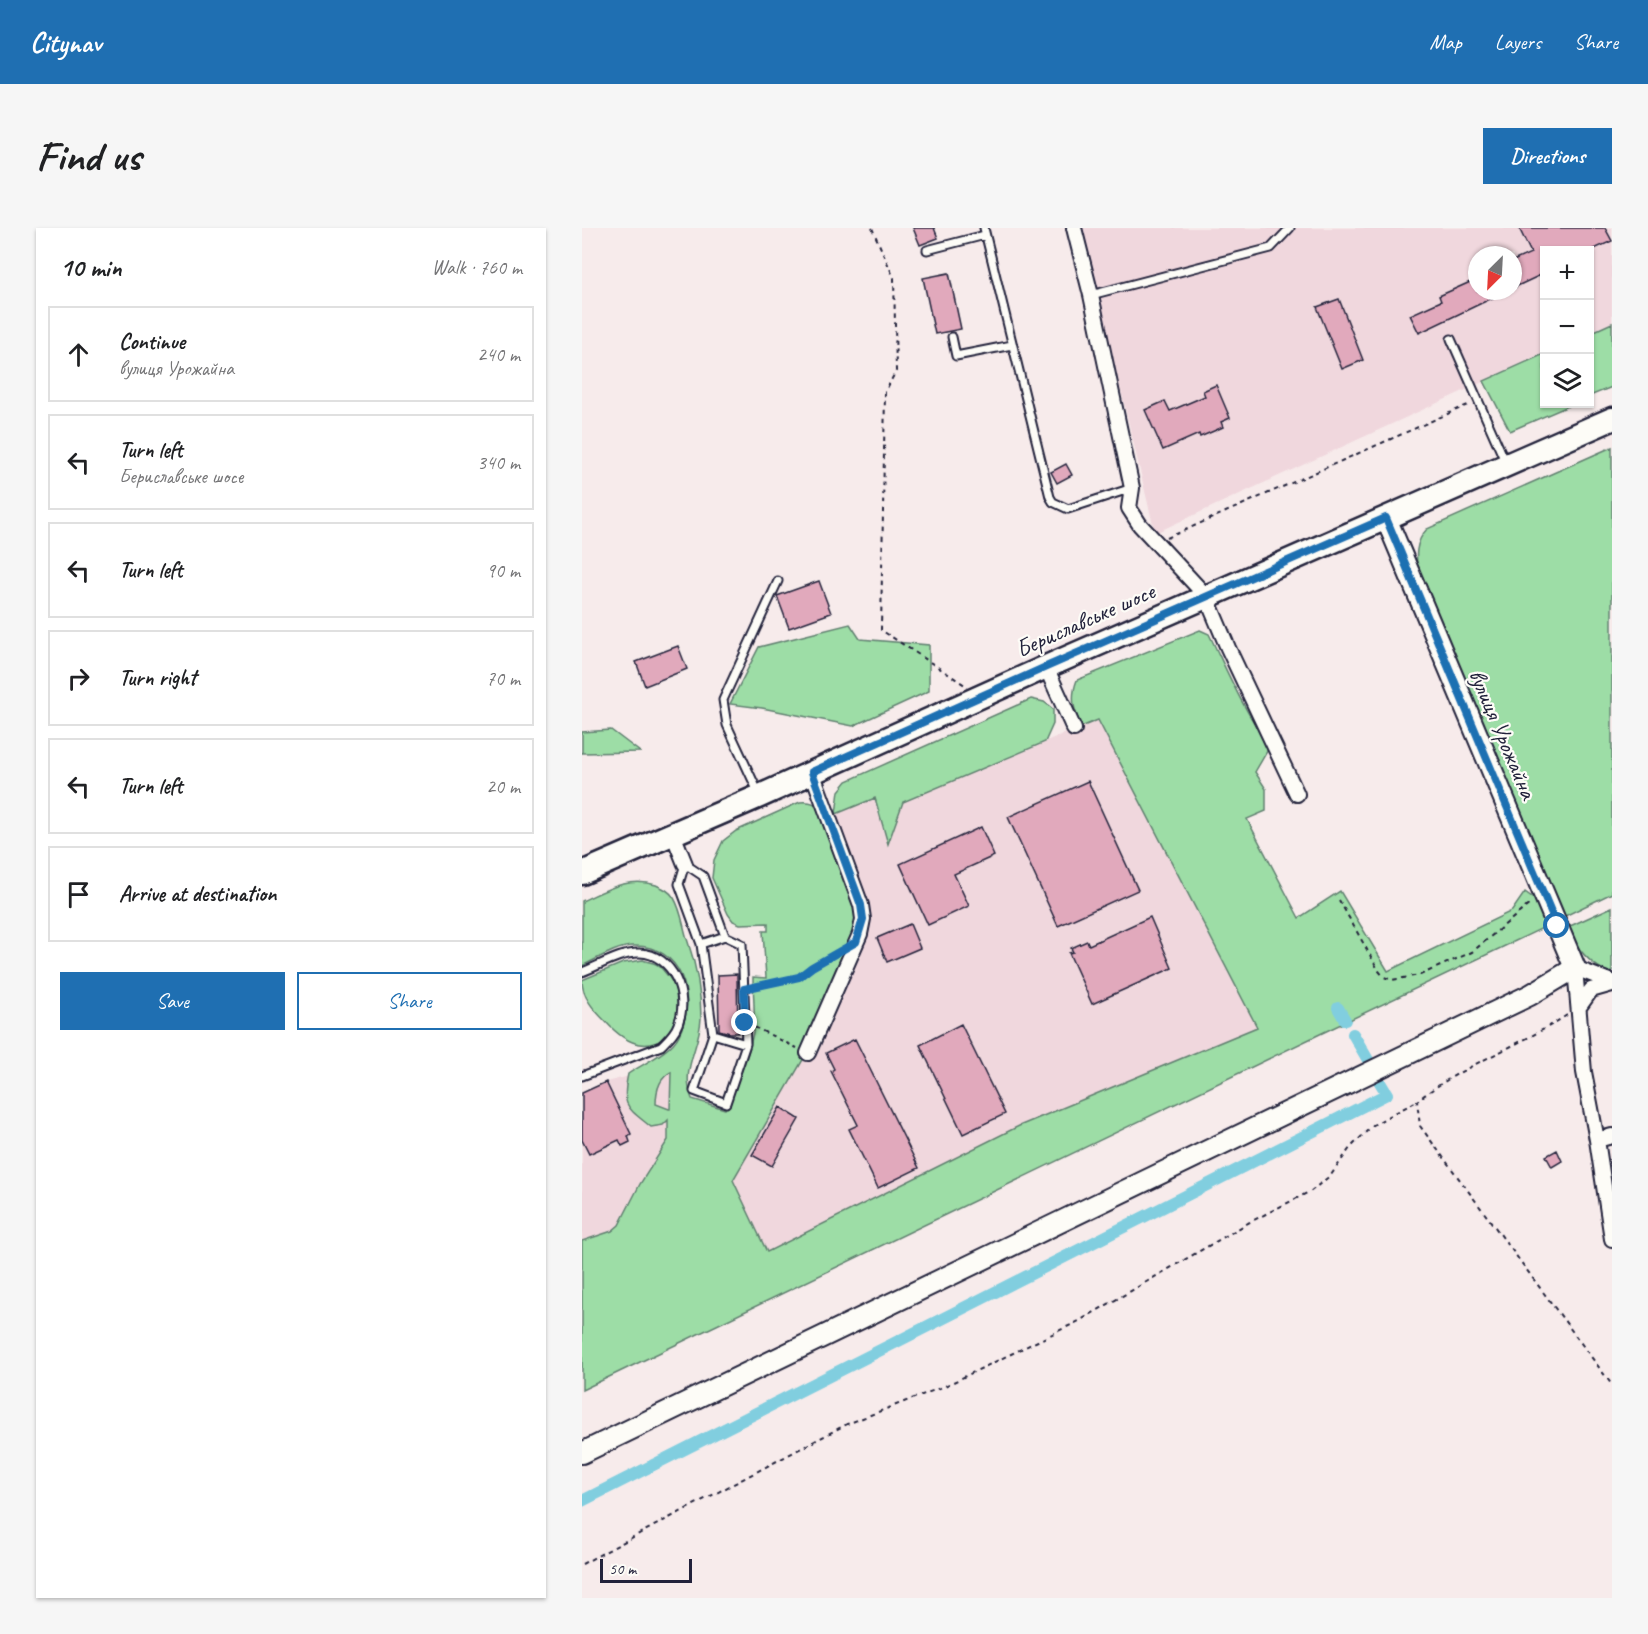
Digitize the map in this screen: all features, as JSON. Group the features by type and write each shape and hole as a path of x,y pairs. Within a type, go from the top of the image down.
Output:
{"main road":[{"name":"Бериславське шосе","path":"582,873 1612,419"}],"street":[{"path":"1074,228 1091,295 1132,488 1129,507 1140,525 1206,596 1297,794"},
{"name":"вулиця Урожайна","path":"1386,518 1575,968"},
{"path":"1046,667 1074,729"},
{"path":"808,1053 856,942 863,919 861,905 812,772"},
{"path":"673,834 685,864"},
{"path":"1575,968 1612,983"},
{"path":"1575,968 1584,1072 1612,1239"},
{"path":"582,1454 1530,995 1575,968"},
{"path":"1579,1007 1591,990 1612,983"},
{"path":"1597,1140 1612,1136"}],"lane":[{"path":"1091,295 1271,248 1290,228"},
{"path":"927,250 984,231 1045,481 1053,502 1068,509 1132,488"},
{"path":"952,337 956,356 1012,345"},
{"path":"1450,339 1507,466"},
{"path":"760,796 727,725 723,700 778,581"},
{"path":"701,944 725,936 742,944 746,1044 726,1103 694,1091 713,1034 701,944 679,884 685,864 703,876 725,936"},
{"path":"582,972 630,954 653,955 664,963 675,976 683,1000 678,1025 671,1037 661,1046 582,1076"},
{"path":"713,1034 746,1044"}],"path":[{"path":"872,228 894,278 896,348 896,371 885,392 881,630 981,696"},
{"path":"1156,543 1478,400"},
{"path":"1339,900 1378,971 1384,977 1392,980 1420,975 1472,952 1543,894"},
{"path":"744,989 799,977 856,942"},
{"path":"582,1564 848,1424 945,1386 1079,1322 1248,1223 1311,1191 1331,1175 1350,1148 1373,1125 1417,1101 1436,1085 1543,1031 1579,1007"},
{"path":"745,1023 788,1046 808,1053"},
{"path":"1417,1101 1420,1126 1612,1385"}],"shaded area":[{"path":"1082,228 1612,228 1612,323 1594,331 1594,246 1540,246 1540,356 1155,533"},
{"path":"1098,719 1257,1027 1019,1126 767,1252 733,1180 804,1058 812,1059 863,946 868,920 836,814 875,798 888,843 902,802"},
{"path":"672,1065 668,1140 640,1184 619,1225 612,1231 582,1241 582,1140 589,1154 619,1140 622,1145 630,1142 628,1136 630,1134 606,1082"}],"green space":[{"path":"1612,323 1612,387 1594,394 1594,354 1594,331"},
{"path":"1540,356 1540,408 1564,408 1510,431 1484,381"},
{"path":"1612,447 1612,893 1563,917 1418,575 1417,551 1420,540 1427,529"},
{"path":"850,624 860,639 929,645 929,691 853,726 730,704 759,647"},
{"path":"1200,630 1209,634 1244,706 1270,746 1255,772 1266,789 1266,811 1247,819 1299,918 1340,891 1388,971 1512,911 1525,892 1536,900 1547,926 582,1390 582,1241 612,1231 619,1225 640,1184 668,1140 668,1120 663,1125 651,1127 636,1115 626,1100 626,1085 628,1074 664,1052 675,1041 684,1020 687,1005 686,990 674,964 664,954 650,948 634,946 621,948 582,966 582,901 618,886 636,882 656,885 666,890 677,903 698,979 700,999 700,1029 689,1068 689,1088 692,1099 725,1109 750,1047 754,1019 753,977 766,978 763,931 768,931 768,923 740,924 733,921 712,878 714,860 723,841 736,831 800,802 813,803 823,813 859,921 800,1055 804,1058 733,1180 767,1252 1019,1126 1257,1027 1098,720 1081,727 1074,704 1077,680","holes":["671,1072 670,1109 656,1104 659,1085"]},
{"path":"1031,699 1044,702 1053,709 1053,724 1045,742 903,802 888,844 875,798 836,814 839,791 847,781"},
{"path":"611,730 640,752 582,753 582,732"},
{"path":"1612,907 1612,974 1604,971 1585,955 1575,942 1568,927"},
{"path":"643,960 660,966 669,977 677,999 675,1022 670,1032 652,1044 640,1044 625,1039 609,1026 586,998 582,980 623,963"}],"building":[{"path":"913,228 934,228 938,238 920,245"},
{"path":"1519,228 1605,228 1612,241 1594,249 1594,246 1540,246 1540,275 1522,284 1522,257 1531,253"},
{"path":"949,273 961,329 935,334 923,278"},
{"path":"1468,283 1468,300 1488,300 1419,333 1410,315 1441,301 1439,296"},
{"path":"1339,299 1363,360 1342,369 1317,307"},
{"path":"1216,385 1230,418 1221,422 1223,427 1200,437 1199,434 1163,450 1145,410 1165,401 1170,411 1205,396 1203,391"},
{"path":"1066,464 1072,475 1057,483 1051,472"},
{"path":"819,581 831,613 789,628 777,596"},
{"path":"678,646 687,669 645,686 636,662"},
{"path":"1088,781 1138,890 1058,926 1008,817"},
{"path":"981,827 994,856 954,874 969,906 928,925 900,864"},
{"path":"1150,917 1172,968 1092,1004 1069,953 1073,952 1071,948 1087,941 1089,945"},
{"path":"910,924 920,948 887,962 877,938"},
{"path":"737,974 738,1033 730,1033 719,1030 718,975"},
{"path":"961,1024 1005,1114 963,1134 920,1045"},
{"path":"855,1039 919,1168 878,1188 849,1129 858,1125 831,1071 834,1069 826,1053"},
{"path":"606,1082 631,1134 628,1136 630,1142 622,1146 619,1140 589,1154 582,1140 582,1093"},
{"path":"780,1107 799,1119 772,1166 752,1155"},
{"path":"1557,1150 1562,1161 1552,1167 1546,1156"}],"waterway":[{"path":"1338,1008 1345,1020"},
{"path":"1353,1034 1368,1060"},
{"path":"582,1501 1387,1094 1378,1079"}],"route":[{"path":"745,1023 744,989 799,977 856,942 860,934 863,919 861,905 812,772 1386,518 1557,926"}]}
